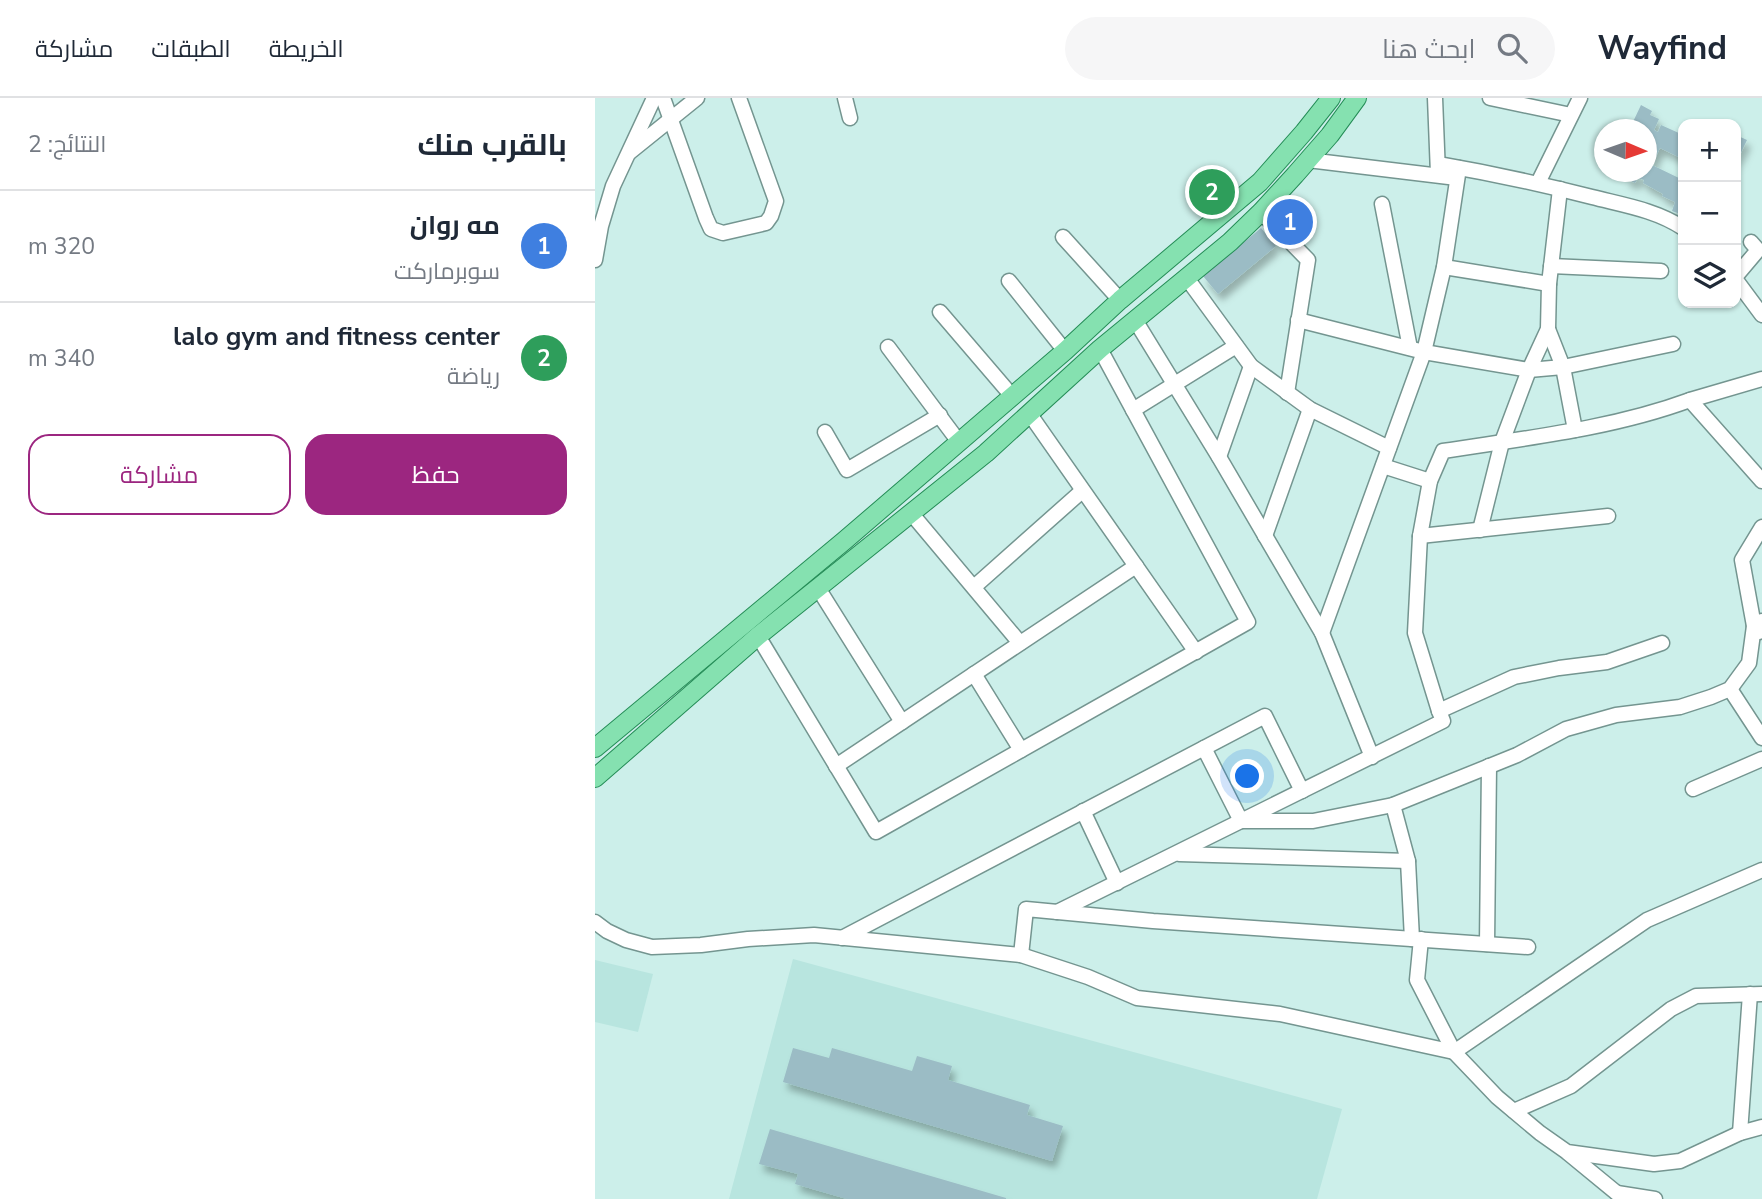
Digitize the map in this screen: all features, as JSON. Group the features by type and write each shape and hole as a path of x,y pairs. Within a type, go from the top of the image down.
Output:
{"main road":[{"path":"595,748 844,541 1065,351 1120,300 1260,182 1331,98"},
{"path":"595,778 758,636 986,453 1100,349 1230,242 1262,212 1308,160 1357,98"},
{"path":"844,541 857,557"}],"street":[{"path":"595,260 613,186 654,98"},
{"path":"663,98 711,229 723,233 766,223 776,201 739,98"},
{"path":"627,154 697,98"},
{"path":"845,98 850,118"},
{"path":"1435,98 1438,170"},
{"path":"1490,98 1571,115"},
{"path":"1538,183 1580,98"},
{"path":"1308,160 1438,170 1538,183 1648,211 1678,225"},
{"path":"1322,634 1389,448 1444,267 1458,173"},
{"path":"1560,189 1549,284 1548,329 1563,367 1575,430"},
{"path":"1382,204 1417,350"},
{"path":"1262,212 1308,260 1287,393"},
{"path":"1063,237 1120,300"},
{"path":"1741,272 1758,250 1752,242"},
{"path":"1551,266 1661,271"},
{"path":"1444,267 1549,284"},
{"path":"1186,277 1251,366 1310,409 1389,448"},
{"path":"1009,281 1065,351"},
{"path":"1741,285 1762,315"},
{"path":"940,312 1012,396"},
{"path":"1135,320 1322,634 1372,757"},
{"path":"1298,320 1417,350 1529,370 1563,367 1673,344"},
{"path":"1480,530 1501,442 1548,329"},
{"path":"1133,410 1236,345"},
{"path":"888,347 959,442"},
{"path":"758,636 876,832 1248,622 1100,349"},
{"path":"1219,457 1251,366"},
{"path":"1057,912 1443,721 1415,633 1420,536 1430,481 1443,451 1575,430 1651,413 1762,379"},
{"path":"1690,400 1762,481"},
{"path":"1265,536 1310,409"},
{"path":"1029,413 1196,652"},
{"path":"825,432 847,470 940,415"},
{"path":"1383,466 1430,481"},
{"path":"974,587 1082,491"},
{"path":"911,513 1020,643"},
{"path":"1420,536 1608,516"},
{"path":"1241,821 1313,821 1393,805 1517,755 1566,729 1616,715 1680,707 1730,689 1749,663 1760,627 1742,560 1762,527"},
{"path":"836,766 1136,566"},
{"path":"818,588 902,722"},
{"path":"1439,711 1514,677 1607,662 1662,643"},
{"path":"974,674 1021,750"},
{"path":"1730,689 1762,738"},
{"path":"841,938 1265,716 1302,791"},
{"path":"1204,748 1241,821"},
{"path":"1693,789 1762,759"},
{"path":"1487,944 1489,766"},
{"path":"1393,805 1408,860 1417,980 1454,1052 1497,1097 1621,1196 1655,1199"},
{"path":"1083,811 1117,883"},
{"path":"1175,853 1408,860"},
{"path":"599,928 626,940 652,947 814,935 1021,955 1088,977 1137,998 1280,1014 1454,1052 1647,920 1762,870"},
{"path":"1021,955 1026,909 1528,947"},
{"path":"1514,1111 1571,1086 1671,1009 1696,996 1756,994 1741,1133"},
{"path":"1567,1152 1654,1164 1680,1161 1741,1133 1762,1127"}],"shaded area":[{"path":"793,959 1342,1109 1317,1199 729,1199"},
{"path":"595,960 653,974 638,1032 595,1022"}],"building":[{"path":"1641,105 1652,111 1650,115 1659,119 1657,123 1657,119 1634,119"},
{"path":"1661,125 1678,133 1678,157 1660,148 1657,154 1657,132"},
{"path":"1741,137 1747,140 1741,153"},
{"path":"1657,167 1678,178 1678,213 1672,211 1675,202 1643,183 1657,182"},
{"path":"1261,228 1276,246 1218,294 1203,276"},
{"path":"793,1048 829,1058 832,1048 912,1071 917,1056 952,1066 948,1080 1030,1105 1027,1115 1063,1126 1052,1161 783,1082"},
{"path":"770,1129 1006,1199 847,1199 795,1184 798,1174 759,1164"}],"place":[{"name":"lalo gym and fitness center","path":"1212,192"},
{"name":"مه روان","path":"1290,222"}]}
